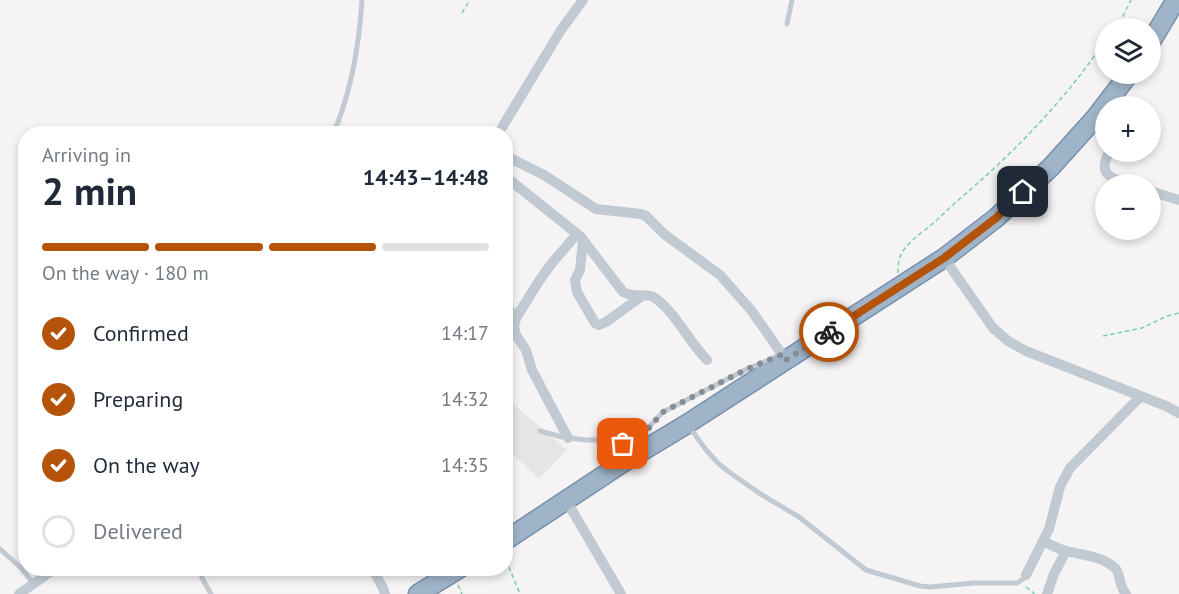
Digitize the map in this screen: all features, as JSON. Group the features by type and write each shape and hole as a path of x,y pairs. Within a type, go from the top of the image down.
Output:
{"highway":[{"path":"1161,28 1175,8"},
{"path":"513,535 687,424 785,357 944,258 996,218 1051,167 1095,118"},
{"path":"418,594 447,576"}],"street":[{"path":"503,126 561,30 583,0"},
{"path":"513,160 544,175 596,209 646,216 664,234 720,275 751,310 785,357"},
{"path":"513,183 580,237 623,292 632,296 651,295 656,298 707,360"},
{"path":"1161,195 1179,201"},
{"path":"580,237 580,270 575,280 579,298 594,323 599,325 606,322 642,296"},
{"path":"568,438 532,370 526,350 516,335 514,327 516,318 545,272 580,237"},
{"path":"944,258 993,328 1008,340 1026,351 1179,413"},
{"path":"513,314 516,318"},
{"path":"1023,578 1049,529 1060,487 1071,468 1140,397"},
{"path":"566,500 621,594"},
{"path":"1043,542 1066,551 1092,556 1116,569 1119,573 1120,584 1126,594"},
{"path":"1047,594 1066,551"},
{"path":"19,594 45,576"},
{"path":"376,576 386,594"}],"lane":[{"path":"336,126 356,60 362,0"},
{"path":"786,24 792,0"},
{"path":"540,431 568,438 634,443 663,412 747,369 785,357"},
{"path":"687,424 706,450 729,472 799,518 861,567 920,586 1013,584 1023,578"},
{"path":"0,549 18,565"},
{"path":"27,576 34,584"},
{"path":"202,576 211,594"},
{"path":"920,586 920,594"}],"path":[{"path":"462,13 470,0"},
{"path":"1122,18 1131,0"},
{"path":"902,285 898,272 903,250 1018,144 1078,78 1095,54"},
{"path":"1103,336 1142,328 1179,313"},
{"path":"513,576 520,594"},
{"path":"1023,578 1035,594"}],"shaded area":[{"path":"513,404 567,450 539,479 513,454"}],"way so far":[{"path":"623,444 637,441 663,412 747,369 783,354 786,360 829,332"}],"route":[{"path":"829,332 944,258 996,218 1023,192"}]}
